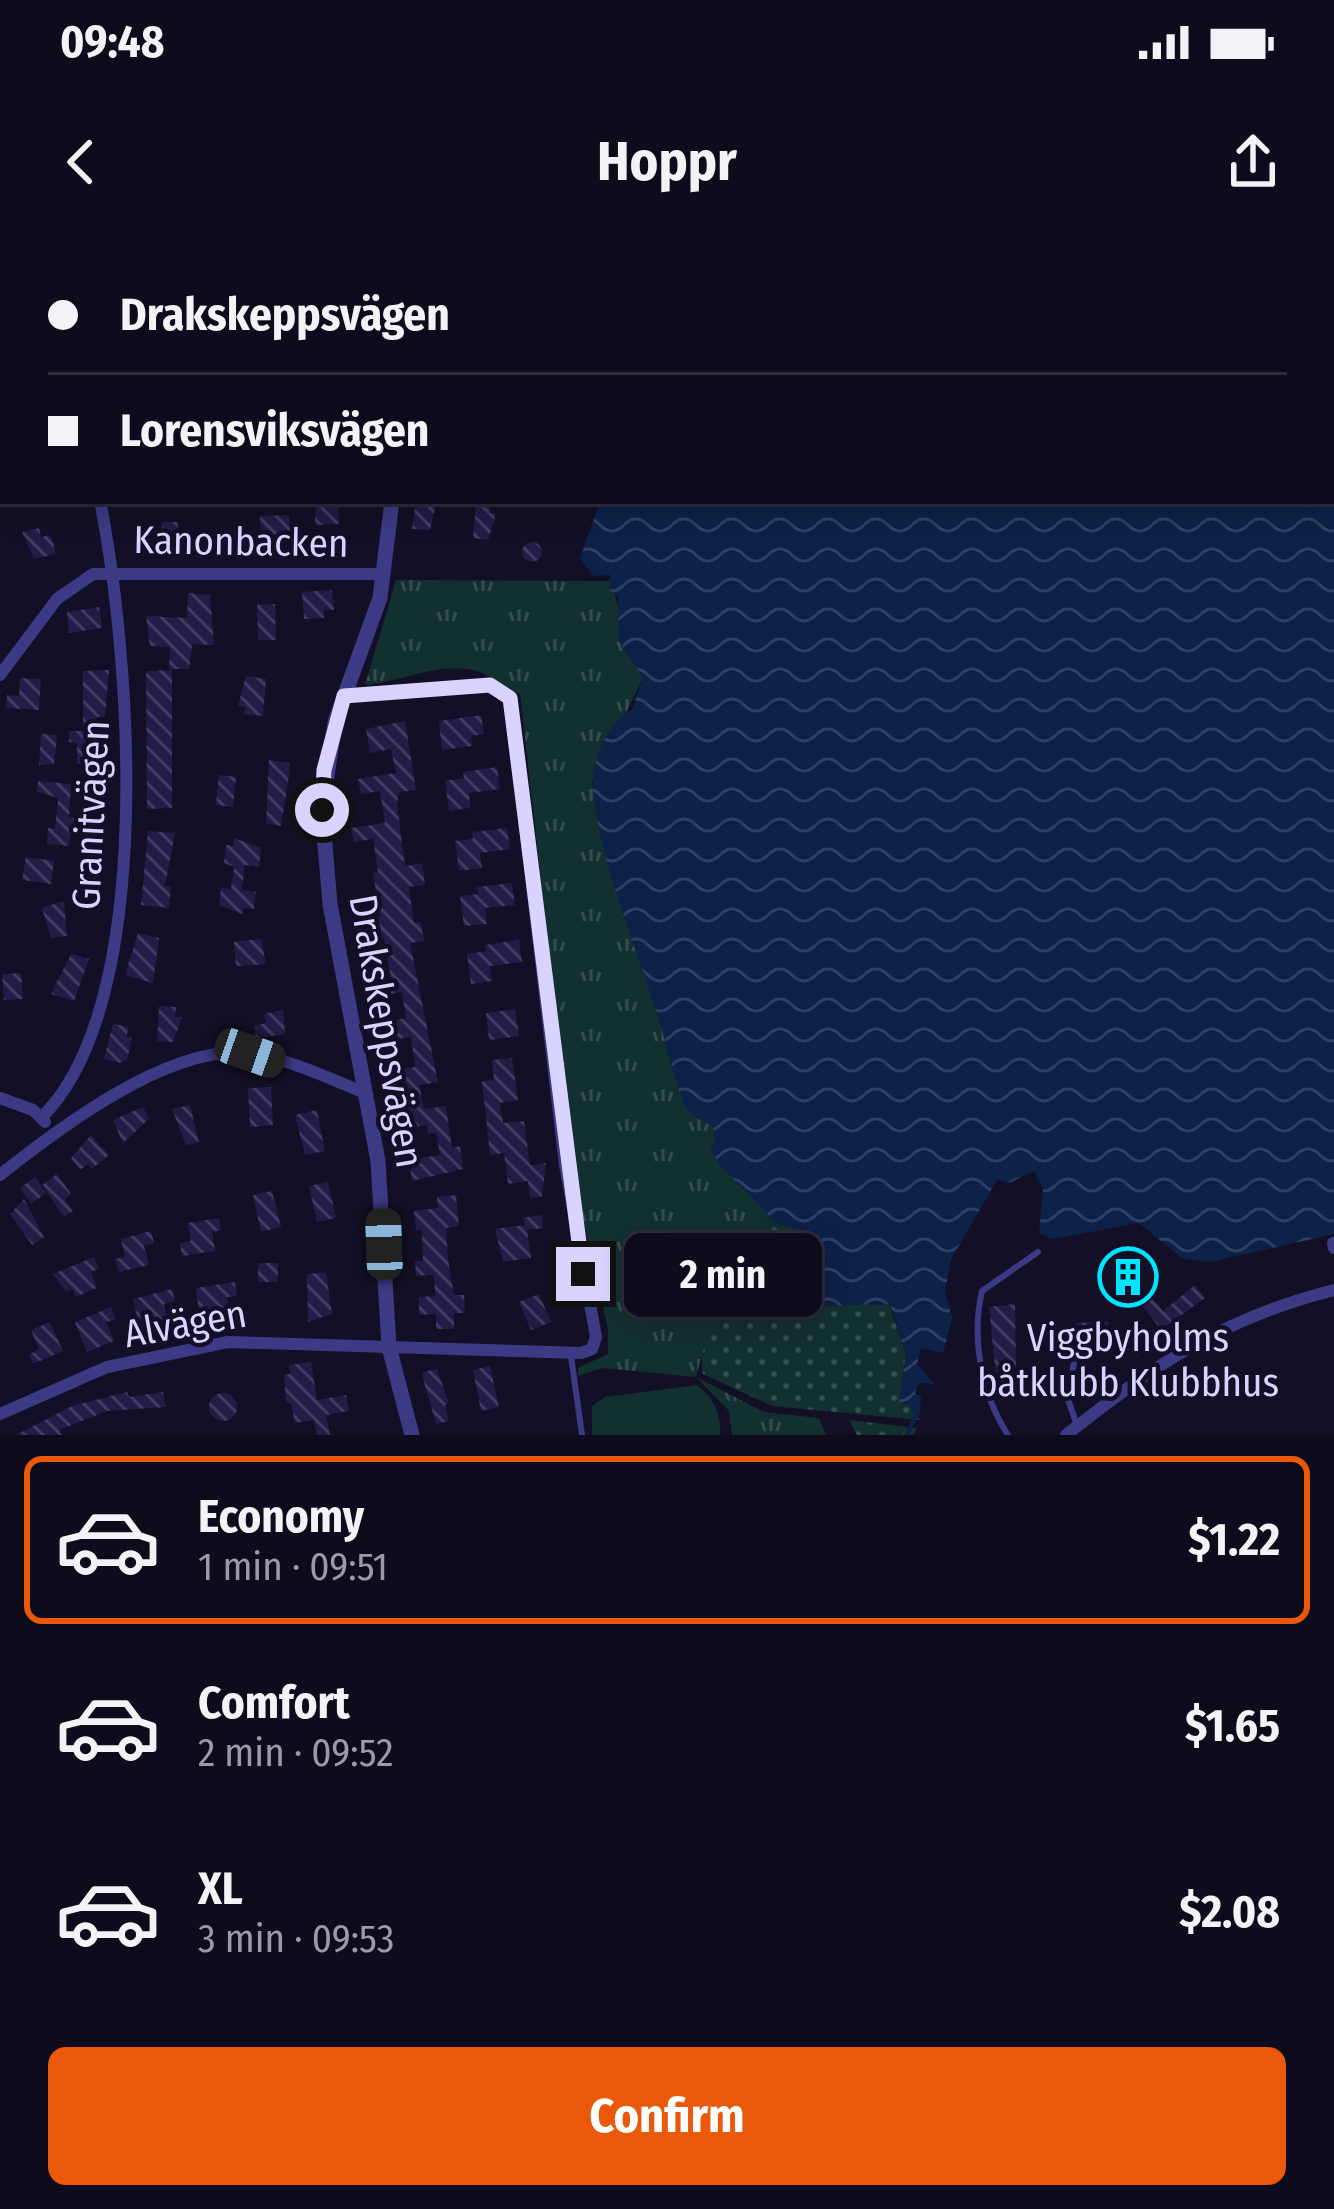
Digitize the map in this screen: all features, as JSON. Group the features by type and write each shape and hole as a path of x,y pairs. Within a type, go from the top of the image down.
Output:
{"street":[{"name":"Granitvägen","path":"42,1117 60,1099 83,1057 121,897 126,703 101,504"},
{"name":"Drakskeppsvägen","path":"392,504 374,623 344,696 324,770 322,833 383,1204 389,1347 412,1435"},
{"name":"Kanonbacken","path":"0,675 57,599 93,574 112,570 232,578 338,570 384,574"},
{"path":"344,696 490,685 510,698 566,1165 596,1337 592,1348 571,1352"},
{"path":"0,1175 52,1134 172,1067 215,1055 250,1053 364,1093"},
{"path":"0,1098 42,1117 52,1134"},
{"path":"1071,1430 1229,1323 1334,1290"},
{"name":"Alvägen","path":"0,1414 107,1367 191,1347 267,1339 571,1352"}],"lane":[{"path":"1008,1435 993,1412 975,1324 982,1291 1038,1252"},
{"path":"1071,1430 1068,1399 1076,1350"},
{"path":"571,1352 582,1435"}],"green space":[{"path":"396,580 611,581 622,621 619,641 643,678 592,783 611,872 647,972 672,1068 713,1126 719,1164 769,1215 707,1336 696,1377 603,1368 578,1376 578,1368 608,1354 608,1329 576,1188 520,694 481,673 455,668 365,685"},
{"path":"769,1215 794,1228 796,1270 806,1277 819,1306 889,1304 906,1354 899,1403 910,1404 920,1420 772,1406 703,1374 702,1359 714,1318"},
{"path":"696,1377 759,1422 757,1435 732,1435 729,1411"},
{"path":"696,1377 764,1412 819,1418 826,1435 757,1435 758,1422"},
{"path":"697,1385 716,1407 720,1435 592,1435 592,1406 605,1397"},
{"path":"849,1420 917,1428 913,1435 857,1435"}],"water":[{"path":"599,504 1334,504 1334,1234 1210,1262 1183,1259 1139,1223 1052,1239 1039,1233 1043,1189 1034,1171 1009,1183 997,1180 951,1259 945,1291 952,1318 943,1353 921,1348 917,1364 934,1384 919,1383 915,1393 921,1396 920,1413 913,1415 910,1404 899,1403 906,1354 890,1304 819,1306 806,1277 796,1270 794,1228 776,1223 719,1164 710,1148 716,1141 713,1126 687,1110 680,1093 614,886 593,788 603,743 616,722 632,710 643,678 619,641 618,596 608,589 611,575 594,576 580,559"}],"building":[{"path":"316,504 338,504 339,524 315,525"},
{"path":"416,504 436,504 430,530 412,529"},
{"path":"476,504 491,504 490,513 496,514 488,540 473,538"},
{"path":"289,515 291,538 261,535 260,516"},
{"path":"162,522 178,522 177,542 161,541"},
{"path":"39,528 41,537 51,535 56,554 34,559 22,532"},
{"path":"532,542 542,552 532,562 522,552"},
{"path":"332,590 334,610 324,610 324,618 304,619 302,592"},
{"path":"188,593 210,595 214,645 192,644 189,669 169,669 170,647 150,646 146,616 187,618"},
{"path":"275,604 276,640 258,640 257,605"},
{"path":"99,607 102,628 69,633 67,612"},
{"path":"109,670 105,717 97,717 98,764 77,764 77,743 69,742 69,731 83,731 83,671"},
{"path":"172,670 172,808 147,809 146,671"},
{"path":"246,676 266,679 263,716 244,714 245,707 238,706"},
{"path":"20,678 41,679 39,710 6,708 7,695 19,696"},
{"path":"481,715 484,734 471,736 472,746 442,750 439,721"},
{"path":"405,721 416,790 399,792 397,804 405,866 422,863 425,885 409,887 414,923 421,922 424,941 410,943 438,1082 419,1085 424,1109 446,1106 452,1148 460,1146 463,1169 412,1181 409,1160 440,1155 436,1133 428,1134 427,1125 401,1129 392,1070 415,1067 411,1037 386,1041 383,1022 406,1018 402,992 383,995 381,981 391,979 384,938 366,940 363,920 380,917 373,839 354,842 351,828 385,823 380,791 361,794 358,779 396,773 391,749 370,753 366,729"},
{"path":"41,734 57,735 54,764 39,765"},
{"path":"269,760 289,763 281,826 266,824"},
{"path":"497,767 500,789 469,793 470,808 449,811 445,781 464,778 463,772"},
{"path":"219,775 236,777 233,807 216,805"},
{"path":"38,781 71,784 69,818 75,818 68,846 47,844 48,828 55,829 58,798 37,792"},
{"path":"507,828 510,849 480,853 482,868 459,871 455,841 473,839 472,832"},
{"path":"148,831 175,833 165,886 171,886 169,908 141,905"},
{"path":"234,838 261,848 259,867 245,865 242,890 256,892 254,909 243,908 242,914 219,905 221,888 231,889 234,867 224,863 226,845 233,846"},
{"path":"26,857 54,861 51,884 22,880"},
{"path":"512,883 515,905 485,908 487,924 464,926 460,896 478,894 477,887"},
{"path":"64,901 67,936 51,938 42,908"},
{"path":"138,933 159,938 153,983 125,975"},
{"path":"261,939 266,964 236,966 234,942"},
{"path":"519,940 522,962 490,966 492,981 471,984 467,954 486,951 485,945"},
{"path":"71,954 89,959 74,1001 51,994"},
{"path":"21,973 23,999 4,1000 2,974"},
{"path":"159,1006 176,1007 175,1017 182,1017 173,1042 157,1041"},
{"path":"515,1009 519,1036 489,1040 486,1013"},
{"path":"283,1010 285,1034 256,1038 254,1026 266,1023 264,1014"},
{"path":"113,1024 129,1027 126,1037 132,1038 127,1060 119,1063 104,1059"},
{"path":"512,1058 518,1100 500,1103 503,1123 524,1121 530,1165 546,1163 542,1197 530,1198 528,1181 508,1184 504,1153 490,1155 482,1081 494,1080 492,1060"},
{"path":"271,1087 273,1125 250,1127 248,1088"},
{"path":"190,1105 199,1142 186,1145 172,1109"},
{"path":"143,1107 149,1119 123,1143 113,1120"},
{"path":"317,1110 325,1151 305,1155 295,1115"},
{"path":"91,1135 109,1155 92,1169 88,1164 80,1170 71,1158"},
{"path":"57,1174 71,1194 65,1199 73,1211 64,1217 42,1185"},
{"path":"35,1177 46,1193 31,1204 20,1188"},
{"path":"328,1182 336,1218 317,1222 309,1186"},
{"path":"272,1191 281,1227 261,1232 253,1195"},
{"path":"456,1195 459,1226 446,1228 448,1259 454,1295 464,1295 465,1313 454,1313 454,1329 436,1329 436,1314 419,1315 419,1297 435,1296 434,1275 416,1276 415,1261 423,1261 422,1230 416,1230 414,1211 438,1208 437,1197"},
{"path":"24,1199 44,1237 32,1245 10,1214"},
{"path":"542,1215 543,1228 527,1230 531,1258 503,1262 495,1229 525,1225 523,1218"},
{"path":"219,1218 221,1230 212,1232 215,1251 182,1256 180,1243 191,1241 188,1223"},
{"path":"151,1231 154,1243 144,1246 149,1265 118,1272 115,1259 125,1257 121,1239"},
{"path":"94,1257 99,1269 91,1272 97,1288 76,1297 72,1289 66,1292 53,1274"},
{"name":"Viggbyholms båtklubb Klubbhus","path":"1112,1261 1150,1275 1143,1295 1106,1280"},
{"path":"258,1263 278,1263 278,1282 258,1282"},
{"path":"326,1272 332,1314 308,1322 307,1274"},
{"path":"235,1282 237,1296 227,1297 229,1316 200,1320 196,1288"},
{"path":"1195,1285 1205,1298 1161,1330 1143,1306 1153,1299 1163,1311"},
{"path":"172,1289 175,1301 164,1304 169,1323 140,1330 133,1299"},
{"path":"539,1294 551,1322 531,1330 519,1302"},
{"path":"1015,1304 1016,1368 1010,1369 1010,1376 996,1377 989,1307"},
{"path":"111,1307 116,1319 106,1322 114,1341 87,1352 75,1322"},
{"path":"1108,1321 1110,1342 1076,1343 1075,1323"},
{"path":"50,1322 63,1351 33,1364 29,1355 39,1349 31,1330"},
{"path":"1150,1331 1157,1342 1137,1357 1130,1346"},
{"path":"311,1362 317,1400 346,1395 349,1411 326,1415 330,1435 317,1435 314,1420 295,1423 291,1403 286,1403 284,1375 291,1374 289,1365"},
{"path":"490,1366 499,1407 481,1411 473,1370"},
{"path":"437,1369 449,1404 445,1405 449,1421 436,1424 423,1372"},
{"path":"127,1392 129,1397 163,1392 166,1407 107,1411 59,1430 62,1435 16,1435 72,1406"},
{"path":"223,1393 233,1397 237,1407 233,1417 223,1421 213,1417 209,1407 213,1397"}],"waterway":[{"path":"906,1435 917,1414"}],"place":[{"name":"Viggbyholms båtklubb Klubbhus","path":"1128,1277"}],"route":[{"path":"322,810 324,770 344,696 490,685 510,698 583,1274"}]}
